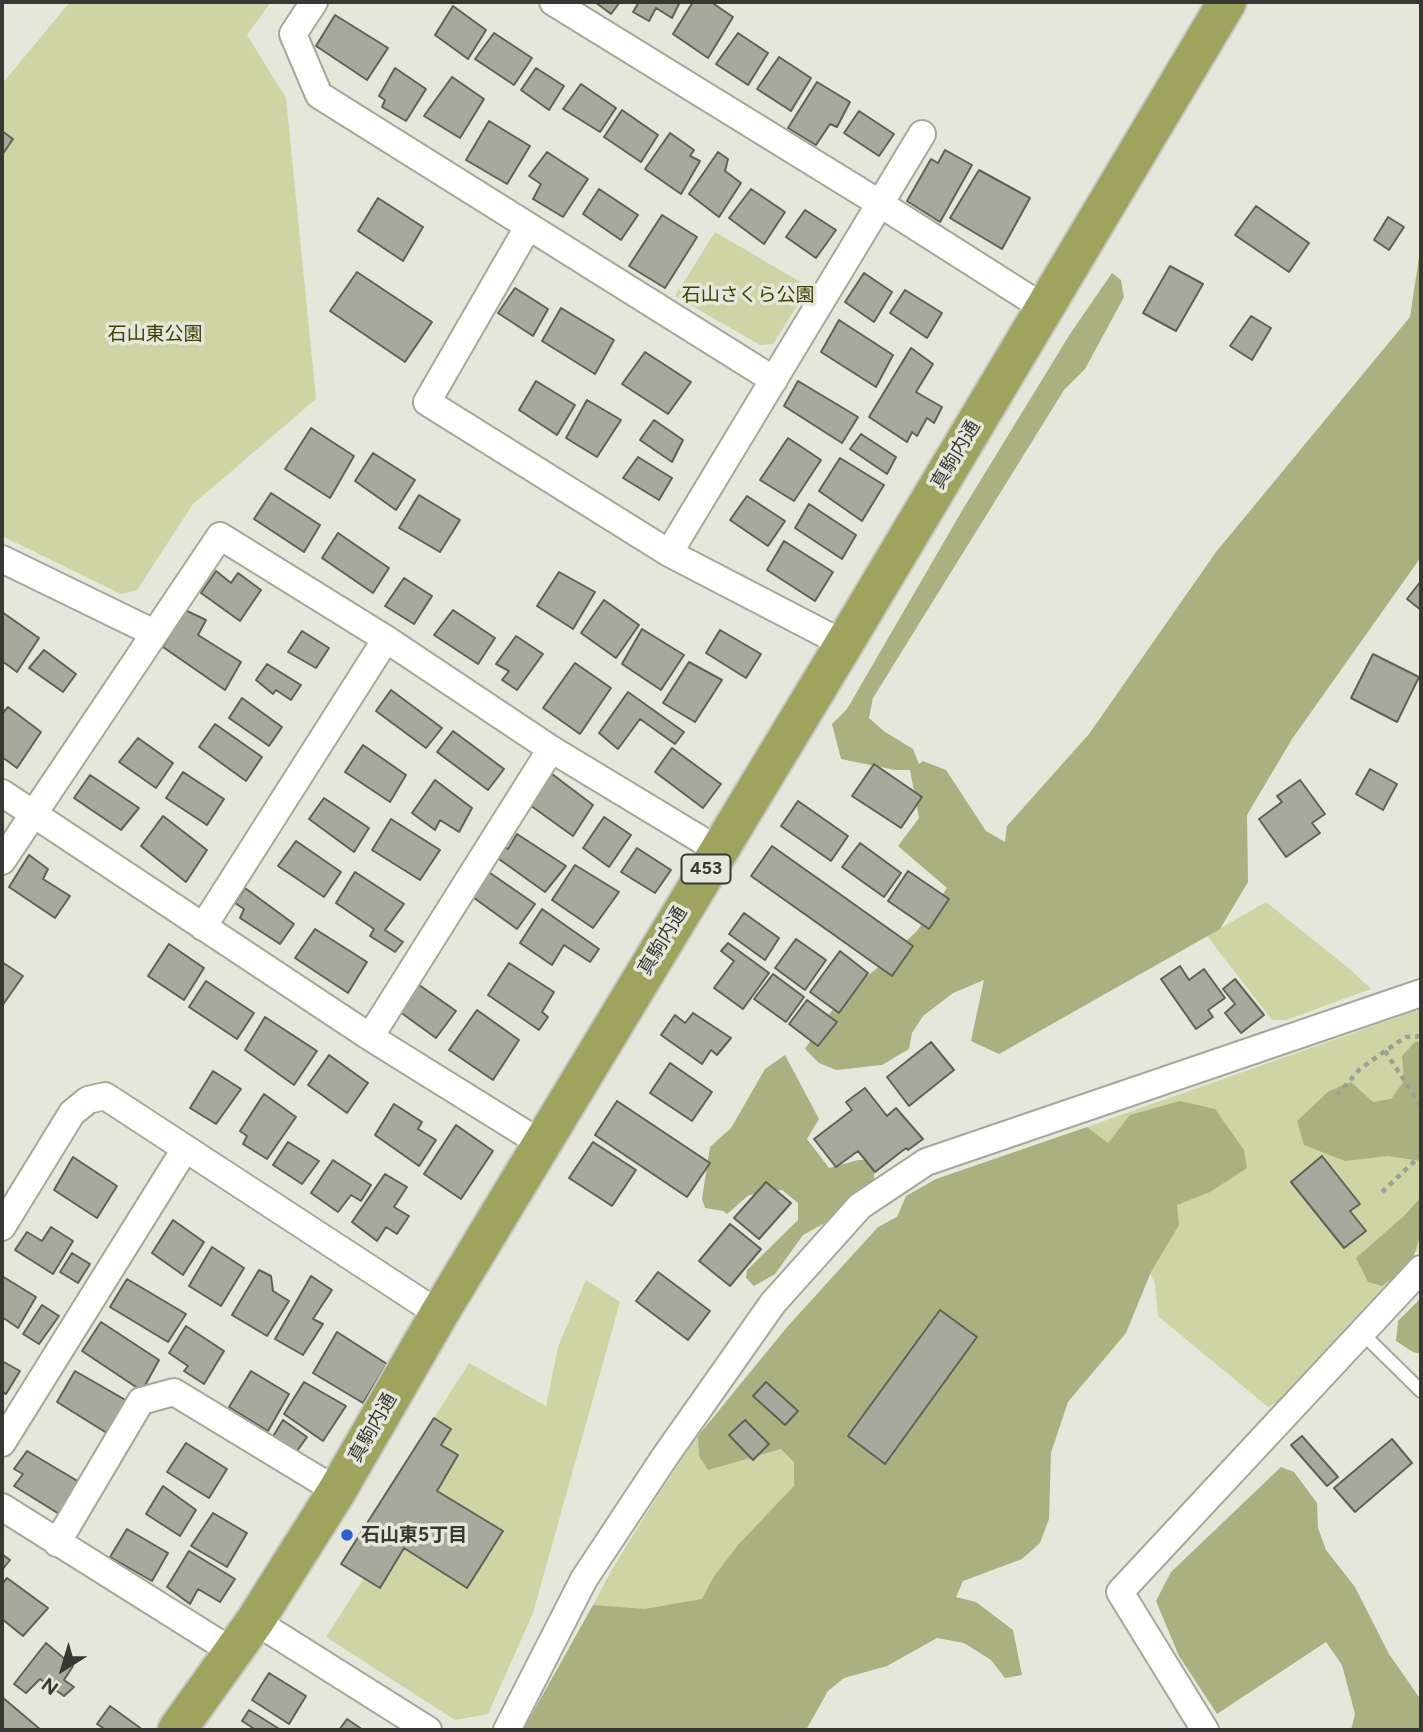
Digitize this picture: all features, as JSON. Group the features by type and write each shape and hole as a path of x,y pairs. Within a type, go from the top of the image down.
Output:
{"highway":[{"name":"真駒内通","path":"177,1730 255,1621 337,1491 439,1314 844,644 1227,2"}],"street":[{"path":"314,2 293,34 319,95 774,380"},
{"path":"552,2 1044,308"},
{"path":"669,553 922,134"},
{"path":"528,228 427,402 669,553 844,644"},
{"path":"2,861 220,536 386,639 551,749 718,850"},
{"path":"2,559 154,634"},
{"path":"203,927 386,639"},
{"path":"370,1037 551,749"},
{"path":"2,793 370,1037 542,1144"},
{"path":"507,1730 584,1579 664,1458 773,1303 860,1206 926,1162 1421,993"},
{"path":"2,1227 72,1113 88,1100 105,1096 439,1314"},
{"path":"2,1443 185,1149"},
{"path":"1205,1730 1120,1592 1421,1269"},
{"path":"57,1543 141,1401 174,1392 337,1491"},
{"path":"2,1507 233,1652"},
{"path":"255,1621 428,1730"}],"lane":[{"path":"1363,1334 1421,1391"}],"path":[{"path":"1337,1095 1360,1069 1385,1051 1406,1037 1421,1036"},
{"path":"1385,1051 1421,1106"},
{"path":"1382,1192 1421,1155"}],"green space":[{"name":"石山東公園","path":"70,2 271,2 247,35 286,98 316,399 193,504 137,590 121,594 2,536 2,84"},
{"name":"石山さくら公園","path":"715,232 809,287 773,344 760,345 675,296"},
{"path":"1421,244 1421,557 1292,739 1247,815 1248,882 1220,929 999,1054 971,1041 984,980 953,993 923,1016 912,1033 909,1049 882,1065 836,1070 819,1063 805,1049 820,1026 851,987 875,970 917,931 947,888 898,846 919,818 910,770 895,770 841,759 832,724 847,709 963,509 1070,334 1112,273 1121,280 1124,297 1085,369 1064,390 873,698 869,718 885,732 913,749 919,764 923,761 946,770 986,831 1005,842 1007,826 1089,734 1216,552 1410,317"},
{"path":"1266,902 1371,989 1286,1020 1272,1020 1207,936"},
{"path":"1421,1009 1421,1246 1277,1402 1268,1407 1158,1316 1155,1284 1087,1127"},
{"path":"1415,1042 1421,1042 1421,1161 1388,1156 1345,1161 1304,1145 1297,1121 1329,1091 1351,1082 1373,1102 1391,1099 1404,1081 1402,1056"},
{"path":"785,1055 819,1119 807,1139 829,1168 858,1160 874,1160 874,1181 845,1212 803,1235 775,1274 754,1286 746,1278 747,1270 798,1220 798,1203 782,1190 749,1195 727,1214 705,1208 702,1199 710,1147 731,1128 765,1069"},
{"path":"1180,1101 1215,1109 1244,1150 1247,1168 1210,1192 1177,1205 1179,1225 1151,1272 1126,1333 1068,1402 1051,1453 1049,1519 1040,1543 1022,1559 963,1581 956,1597 976,1602 1013,1630 1022,1675 1005,1678 991,1660 964,1643 937,1638 887,1666 844,1678 828,1691 806,1730 523,1730 593,1605 645,1609 702,1599 713,1578 738,1545 794,1486 794,1462 781,1449 708,1470 699,1456 698,1436 787,1327 878,1227 897,1217 906,1196 936,1179 1087,1127 1108,1143 1130,1115"},
{"path":"1421,1197 1421,1232 1411,1265 1382,1286 1368,1282 1356,1258 1405,1215"},
{"path":"586,1280 620,1302 533,1613 488,1714 455,1720 326,1637 364,1578 380,1587 404,1548 467,1587 503,1531 437,1491 458,1455 441,1445 434,1418 469,1363 546,1406 558,1347"},
{"path":"1421,1298 1421,1354 1396,1341 1398,1321"},
{"path":"698,1436 708,1460 777,1442 810,1472 720,1589 692,1607 642,1615 593,1605 661,1490"},
{"path":"1281,1467 1294,1472 1317,1503 1318,1528 1326,1550 1355,1587 1389,1654 1421,1700 1421,1730 1351,1730 1355,1714 1342,1665 1326,1642 1217,1714 1179,1656 1156,1601 1171,1572"}],"building":[{"path":"595,2 620,2 611,14"},
{"path":"639,2 680,2 672,18 656,8 649,21 633,12"},
{"path":"693,2 711,2 733,17 708,58 673,34"},
{"path":"453,6 486,30 468,59 435,35"},
{"path":"335,15 388,48 367,80 316,46"},
{"path":"494,33 532,58 514,85 475,59"},
{"path":"738,33 768,53 748,85 716,64"},
{"path":"779,57 811,78 791,111 757,89"},
{"path":"395,68 426,89 406,121 382,107 385,100 379,96"},
{"path":"536,68 564,86 549,110 521,90"},
{"path":"452,77 484,99 460,138 424,116"},
{"path":"817,82 850,102 837,127 830,124 816,145 788,128"},
{"path":"581,84 616,108 600,132 563,109"},
{"path":"622,110 658,135 641,162 604,137"},
{"path":"859,111 894,134 879,156 844,133"},
{"path":"489,121 530,146 507,184 466,160"},
{"path":"2,131 13,139 2,155"},
{"path":"670,133 694,150 690,156 700,161 681,194 645,169"},
{"path":"945,150 972,165 940,222 907,201 931,159 938,163"},
{"path":"547,152 588,179 563,217 533,199 541,184 529,176"},
{"path":"718,152 728,159 725,171 741,183 719,217 689,194"},
{"path":"979,170 1030,198 1002,249 950,218"},
{"path":"599,189 638,215 621,240 583,214"},
{"path":"751,189 785,212 764,244 729,218"},
{"path":"378,198 423,227 403,261 358,231"},
{"path":"1256,206 1309,243 1289,272 1235,235"},
{"path":"805,210 836,230 816,258 786,237"},
{"path":"662,215 697,237 665,288 629,266"},
{"path":"1388,217 1404,227 1389,250 1374,240"},
{"path":"1170,266 1203,284 1176,331 1143,313"},
{"path":"357,272 432,322 405,362 330,311"},
{"path":"864,273 892,292 874,322 845,302"},
{"path":"515,288 548,309 533,336 498,313"},
{"path":"905,290 942,313 927,338 890,313"},
{"path":"561,308 614,340 595,374 542,341"},
{"path":"1251,316 1271,328 1252,360 1230,346"},
{"path":"839,320 893,355 876,387 821,352"},
{"path":"911,348 933,364 916,392 942,407 934,423 927,418 917,436 912,432 907,442 869,417"},
{"path":"645,352 691,382 668,414 622,384"},
{"path":"536,381 575,405 557,435 519,410"},
{"path":"798,381 858,417 842,443 784,406"},
{"path":"587,400 621,420 597,457 566,438"},
{"path":"654,420 683,440 672,462 640,440"},
{"path":"311,428 354,456 330,498 285,469"},
{"path":"861,434 896,457 887,474 850,449"},
{"path":"788,438 821,460 794,501 760,480"},
{"path":"373,453 415,480 396,510 355,481"},
{"path":"638,457 672,478 659,500 623,478"},
{"path":"840,458 884,485 862,521 819,491"},
{"path":"271,493 320,525 304,552 254,519"},
{"path":"419,495 460,520 440,552 399,528"},
{"path":"747,496 785,521 768,546 730,520"},
{"path":"809,504 856,535 842,559 795,528"},
{"path":"338,533 389,568 373,593 322,558"},
{"path":"784,541 833,572 815,601 767,570"},
{"path":"216,571 231,583 238,573 261,590 240,621 201,593"},
{"path":"559,572 595,592 573,629 537,606"},
{"path":"404,578 432,596 414,624 385,606"},
{"path":"1421,581 1421,610 1407,599"},
{"path":"604,600 639,625 616,658 581,633"},
{"path":"185,610 206,620 198,635 241,662 225,690 163,647"},
{"path":"453,610 495,638 478,664 434,635"},
{"path":"2,612 39,638 17,672 2,661"},
{"path":"642,629 684,655 661,690 622,664"},
{"path":"720,630 761,654 746,678 706,653"},
{"path":"302,631 329,648 316,668 288,652"},
{"path":"516,636 543,654 517,690 502,680 509,671 496,664"},
{"path":"44,650 76,674 63,692 29,668"},
{"path":"1373,654 1419,677 1397,722 1351,698"},
{"path":"689,662 722,680 695,722 663,703"},
{"path":"575,663 611,688 580,734 543,708"},
{"path":"267,664 301,685 291,700 276,690 273,694 256,680"},
{"path":"391,690 442,728 426,748 376,711"},
{"path":"628,692 684,732 675,744 640,719 618,749 599,733"},
{"path":"242,698 282,727 269,746 229,718"},
{"path":"8,707 41,732 17,768 2,757 2,714"},
{"path":"215,724 262,757 246,781 199,747"},
{"path":"453,731 504,769 488,790 437,752"},
{"path":"138,738 173,763 156,788 119,762"},
{"path":"363,745 406,775 390,802 345,772"},
{"path":"672,748 721,784 703,808 655,772"},
{"path":"874,764 922,797 901,828 852,796"},
{"path":"1370,769 1397,784 1383,810 1356,794"},
{"path":"548,771 593,805 573,836 527,803"},
{"path":"183,772 224,799 207,825 166,798"},
{"path":"90,775 139,808 121,830 74,798"},
{"path":"435,780 472,808 459,832 440,820 435,830 412,813"},
{"path":"1300,780 1325,814 1312,823 1320,833 1286,857 1259,819 1282,802 1277,796"},
{"path":"324,798 369,828 354,852 309,819"},
{"path":"798,801 848,836 831,861 781,826"},
{"path":"163,816 207,850 186,882 141,846"},
{"path":"604,817 631,835 609,867 583,848"},
{"path":"391,819 440,850 420,880 372,850"},
{"path":"517,834 566,866 545,892 485,849 493,839 508,849"},
{"path":"296,841 341,872 324,897 278,866"},
{"path":"860,843 901,873 884,897 842,867"},
{"path":"772,846 913,946 892,976 751,876"},
{"path":"637,848 671,870 655,893 621,872"},
{"path":"29,855 48,869 43,879 70,896 55,918 9,887"},
{"path":"575,865 619,892 593,928 552,900"},
{"path":"480,866 535,904 517,929 463,890"},
{"path":"908,871 949,899 929,929 888,901"},
{"path":"355,872 404,904 385,930 403,942 395,952 370,936 374,929 336,903"},
{"path":"245,888 294,924 280,944 240,918 244,909 235,903"},
{"path":"542,909 599,949 590,962 564,945 552,965 520,943"},
{"path":"744,913 779,938 765,960 729,934"},
{"path":"315,929 367,962 348,993 295,958"},
{"path":"796,939 826,960 805,990 775,968"},
{"path":"728,943 769,973 743,1009 714,988 734,961 721,951"},
{"path":"169,944 204,968 184,1000 148,976"},
{"path":"840,951 868,973 839,1013 810,992"},
{"path":"2,962 23,976 2,1006"},
{"path":"509,963 554,992 542,1012 548,1017 539,1030 488,995"},
{"path":"1180,966 1189,980 1204,969 1225,998 1208,1010 1213,1017 1196,1029 1161,979"},
{"path":"773,974 804,997 786,1022 754,999"},
{"path":"1235,979 1264,1015 1241,1033 1225,1013 1235,1004 1223,989"},
{"path":"206,981 254,1013 237,1039 189,1007"},
{"path":"415,982 456,1011 436,1038 396,1009"},
{"path":"807,1000 837,1022 818,1046 789,1024"},
{"path":"477,1010 519,1040 493,1080 449,1050"},
{"path":"693,1013 731,1038 717,1055 711,1050 702,1064 661,1035 675,1015 685,1023"},
{"path":"265,1017 317,1051 294,1085 245,1050"},
{"path":"931,1042 954,1070 909,1106 887,1077"},
{"path":"329,1055 368,1083 347,1113 308,1085"},
{"path":"670,1063 712,1092 692,1121 650,1093"},
{"path":"213,1071 241,1089 216,1124 190,1108"},
{"path":"865,1088 887,1116 896,1108 923,1139 908,1150 906,1148 875,1172 858,1151 836,1167 814,1139 852,1110 846,1102"},
{"path":"264,1094 296,1117 267,1159 243,1144 247,1136 240,1131"},
{"path":"617,1101 710,1163 687,1197 595,1135"},
{"path":"394,1104 422,1122 418,1129 436,1140 419,1166 375,1135"},
{"path":"456,1125 493,1151 461,1199 424,1174"},
{"path":"288,1142 319,1161 302,1184 273,1165"},
{"path":"593,1142 636,1170 612,1206 569,1178"},
{"path":"1322,1156 1360,1204 1350,1211 1366,1231 1344,1248 1291,1182"},
{"path":"73,1157 117,1186 97,1218 54,1190"},
{"path":"333,1160 371,1185 361,1201 351,1195 338,1212 311,1193"},
{"path":"385,1174 407,1187 394,1207 409,1216 397,1234 386,1227 377,1241 352,1222"},
{"path":"766,1182 791,1203 759,1239 734,1218"},
{"path":"173,1220 204,1242 183,1275 152,1253"},
{"path":"730,1224 761,1249 730,1286 699,1261"},
{"path":"51,1227 73,1241 53,1274 15,1250 27,1232 42,1241"},
{"path":"212,1247 244,1268 221,1306 189,1286"},
{"path":"72,1253 90,1264 78,1283 60,1272"},
{"path":"259,1270 271,1276 273,1291 289,1301 267,1336 232,1315"},
{"path":"658,1272 710,1311 688,1340 636,1301"},
{"path":"2,1276 36,1297 18,1328 2,1317"},
{"path":"311,1276 332,1290 313,1319 323,1324 303,1355 275,1339"},
{"path":"127,1279 186,1314 168,1342 110,1307"},
{"path":"42,1305 59,1316 39,1344 23,1334"},
{"path":"940,1310 977,1337 885,1464 848,1436"},
{"path":"101,1322 159,1360 142,1391 82,1351"},
{"path":"186,1326 224,1351 204,1384 184,1371 188,1366 169,1353"},
{"path":"337,1332 387,1364 363,1403 313,1373"},
{"path":"2,1361 20,1371 6,1394 2,1392"},
{"path":"75,1371 129,1402 110,1435 57,1402"},
{"path":"251,1371 289,1394 268,1431 229,1407"},
{"path":"304,1382 346,1406 323,1441 284,1414"},
{"path":"766,1382 798,1411 785,1425 753,1396"},
{"path":"434,1418 451,1429 441,1445 458,1455 437,1491 503,1531 467,1588 404,1548 380,1588 341,1564"},
{"path":"283,1420 307,1437 295,1454 272,1438"},
{"path":"745,1420 769,1444 753,1460 729,1435"},
{"path":"1302,1436 1338,1477 1327,1486 1291,1445"},
{"path":"1392,1439 1412,1463 1355,1512 1334,1488"},
{"path":"186,1443 227,1469 209,1498 167,1472"},
{"path":"27,1451 86,1486 64,1517 14,1486 23,1474 14,1469"},
{"path":"163,1486 196,1510 180,1536 146,1514"},
{"path":"213,1513 247,1533 227,1567 191,1546"},
{"path":"127,1529 168,1553 152,1581 110,1557"},
{"path":"189,1551 235,1579 220,1602 198,1589 190,1604 167,1587"},
{"path":"2,1554 10,1560 2,1570"},
{"path":"7,1578 48,1608 23,1636 2,1619 2,1584"},
{"path":"46,1643 73,1666 64,1680 74,1687 64,1696 40,1679 26,1693 14,1684"},
{"path":"269,1673 306,1696 289,1724 252,1700"},
{"path":"2,1697 41,1730 6,1730 2,1727"},
{"path":"110,1706 143,1730 106,1730 97,1724"},
{"path":"249,1710 281,1730 256,1730 242,1721"},
{"path":"347,1719 363,1730 339,1730"}],"place":[{"name":"石山東5丁目","path":"347,1535"}]}
